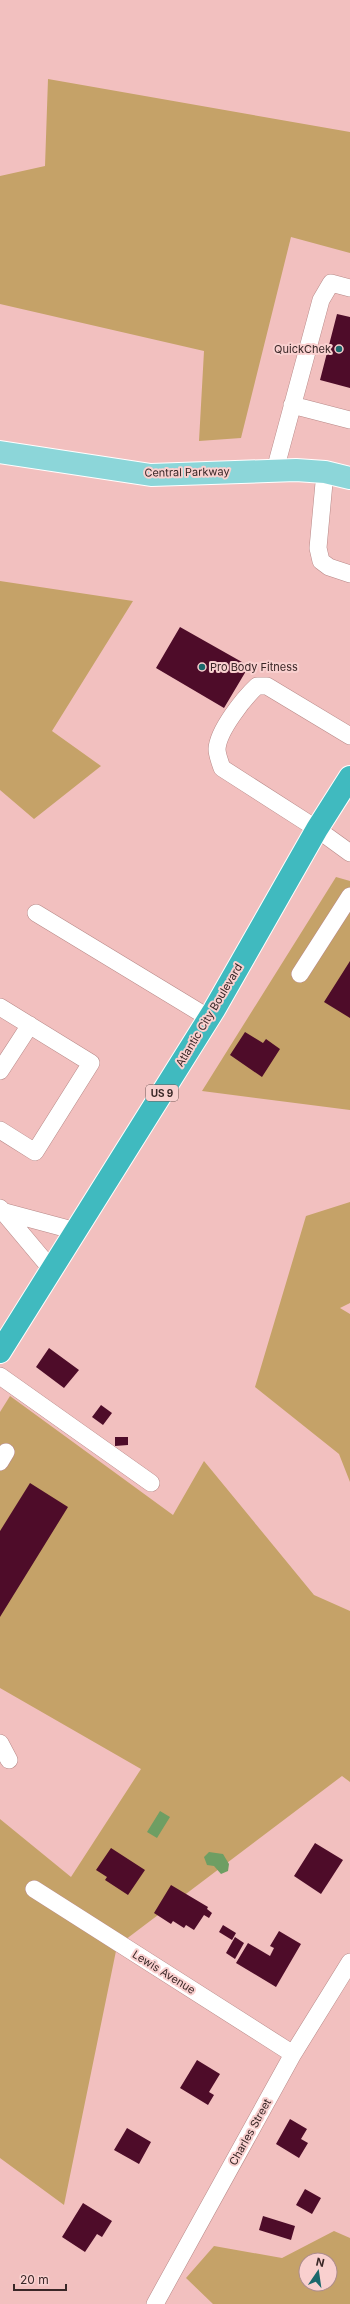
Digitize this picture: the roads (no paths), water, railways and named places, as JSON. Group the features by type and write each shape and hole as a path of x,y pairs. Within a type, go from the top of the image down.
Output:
{"highway":[{"name":"Atlantic City Boulevard","path":"0,1352 209,1018 317,829 350,777"}],"main road":[{"name":"Central Parkway","path":"0,452 152,475 275,470 325,472 350,478"}],"street":[{"path":"275,470 321,300 331,283 350,288"},
{"path":"292,405 350,420"},
{"path":"325,472 318,548 321,561 329,567 350,574"},
{"path":"350,736 267,686 257,686 244,698 219,740 217,751 222,768 317,829 350,853"},
{"path":"300,974 350,896"},
{"path":"36,913 209,1018"},
{"path":"0,1007 91,1063 35,1152 0,1130"},
{"path":"0,1071 30,1026"},
{"path":"2,1210 76,1231"},
{"path":"2,1210 52,1270"},
{"path":"0,1376 151,1483"},
{"path":"0,1743 9,1760"},
{"name":"Lewis Avenue","path":"34,1889 293,2054"},
{"name":"Charles Street","path":"155,2304 293,2054 350,1962"}],"place":[{"name":"QuickChek","path":"339,349"},
{"name":"Pro Body Fitness","path":"202,667"}]}
